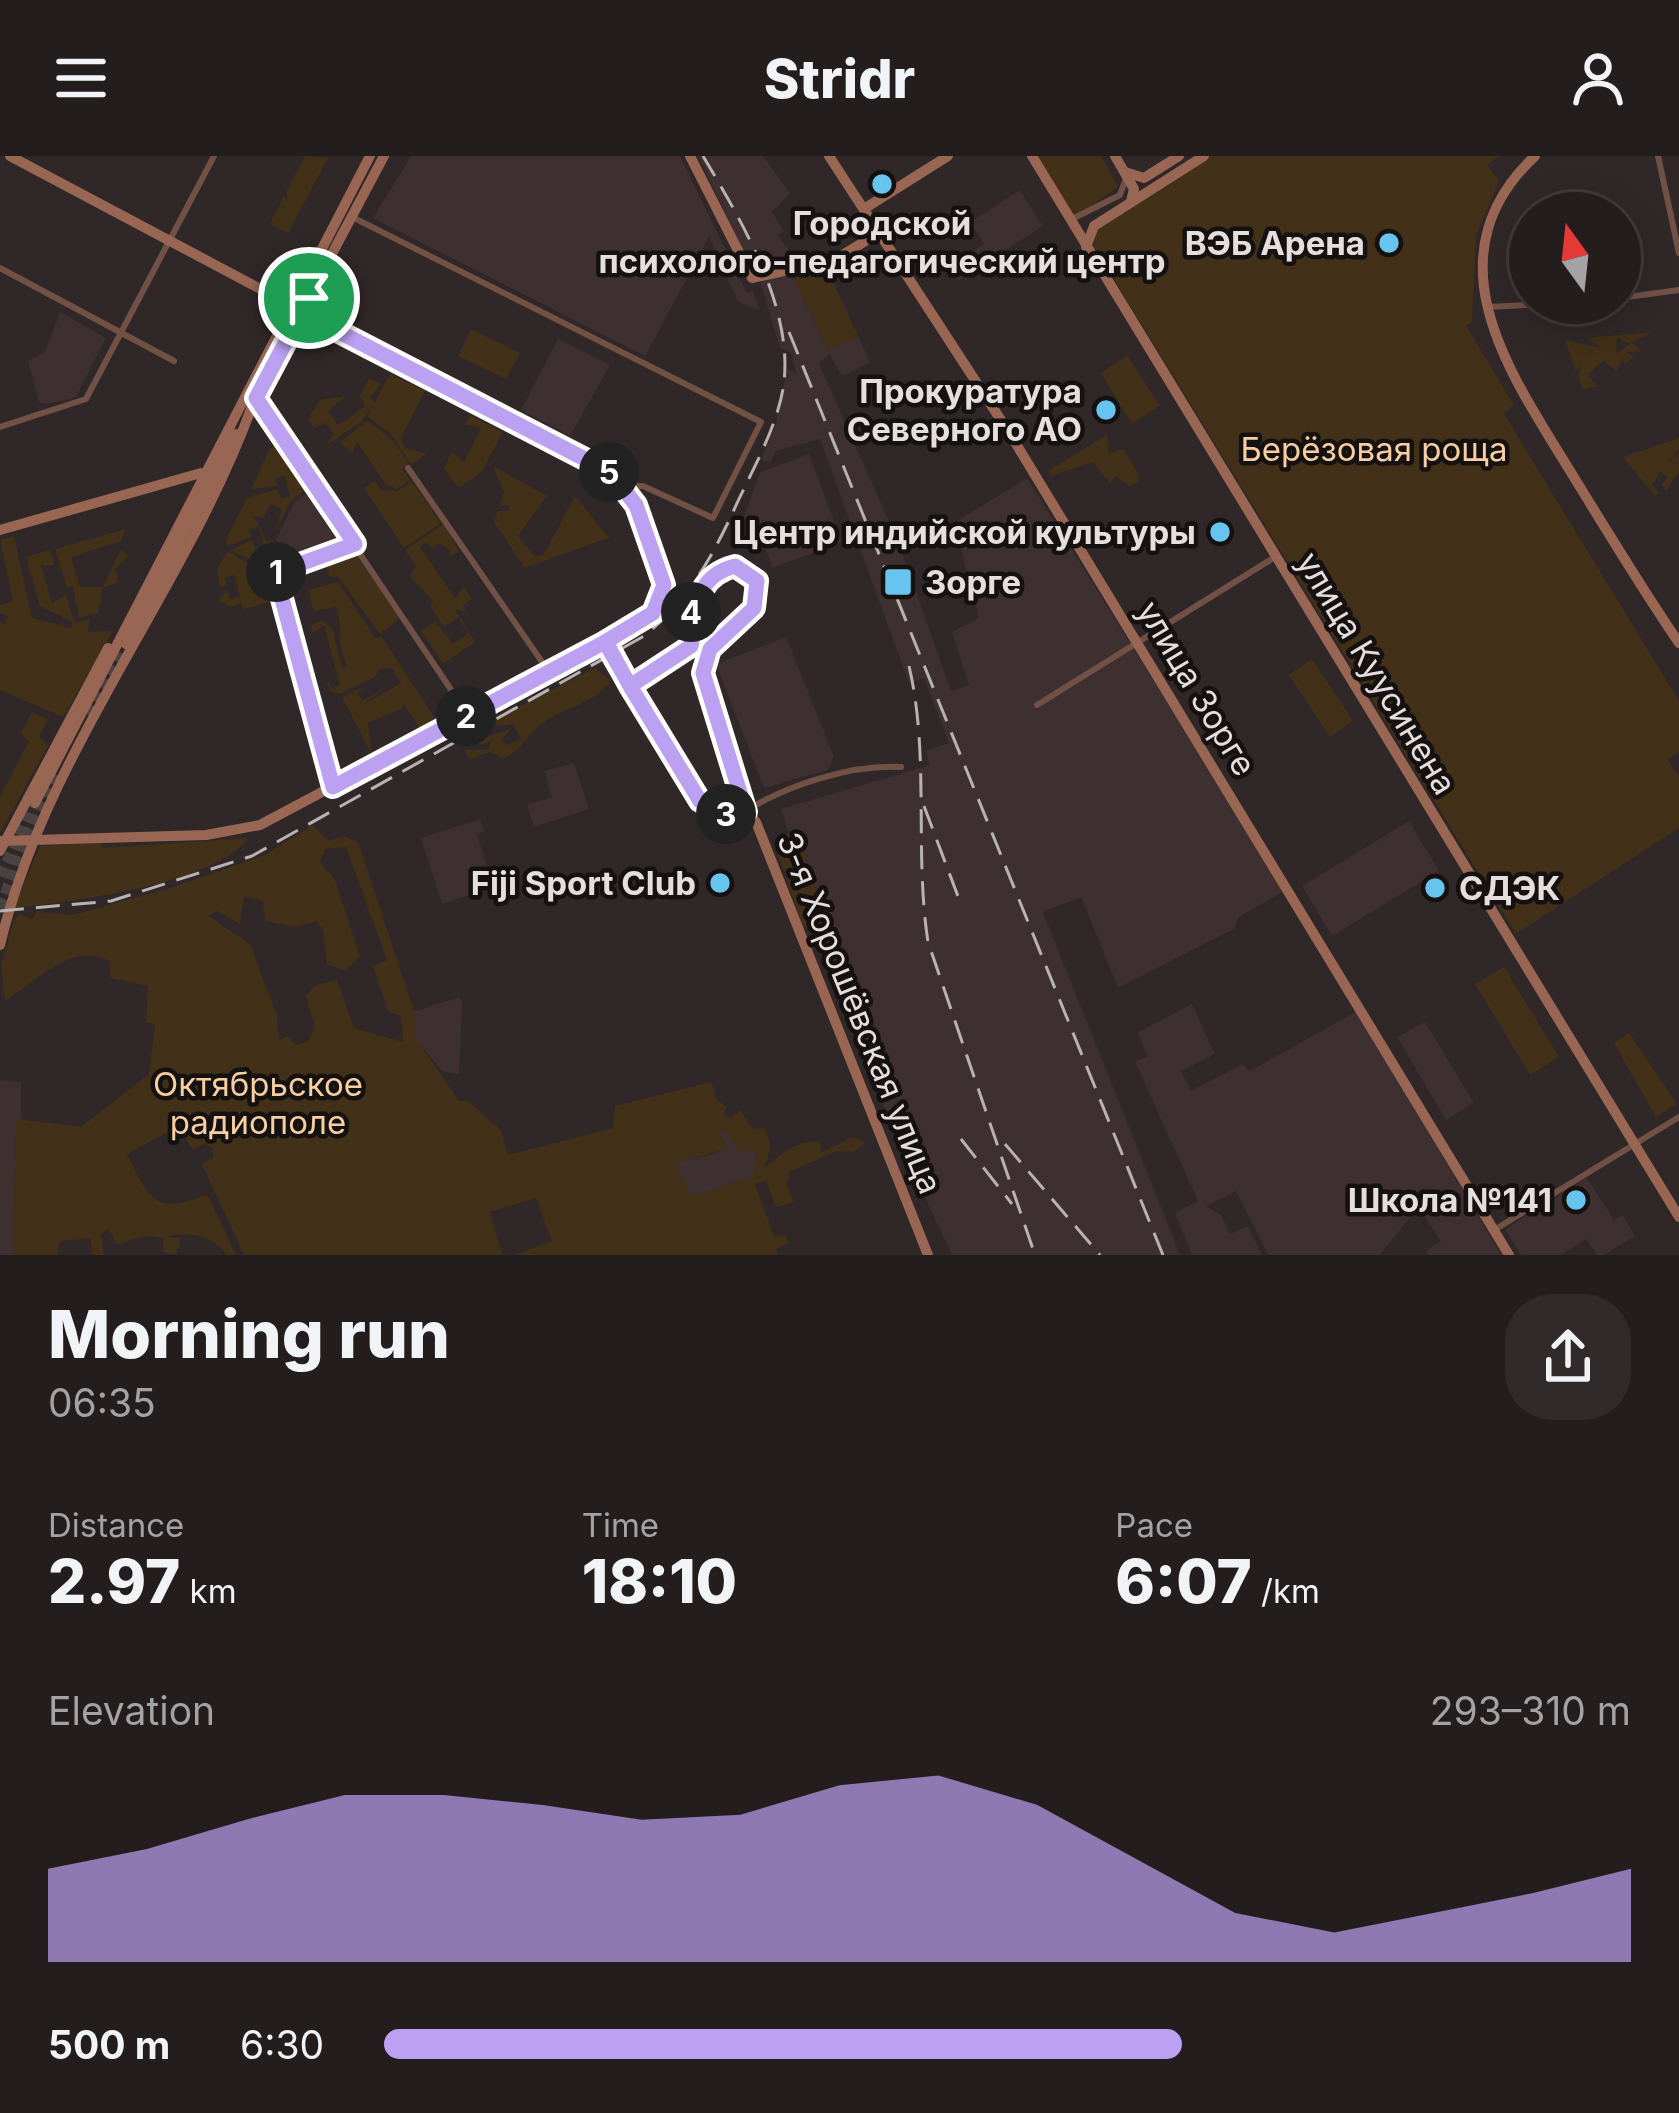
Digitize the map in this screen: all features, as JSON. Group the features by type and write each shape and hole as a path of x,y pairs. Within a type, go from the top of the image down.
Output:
{"street":[{"path":"10,156 266,292 285,296 306,292"},
{"path":"0,427 80,405 214,156"},
{"path":"690,156 752,278 839,258 882,231"},
{"name":"улица Зорге","path":"829,156 867,207 1137,641 1509,1255"},
{"path":"867,207 948,156"},
{"name":"улица Куусинена","path":"1032,156 1679,1216"},
{"path":"1114,156 1134,192 1129,203"},
{"path":"1125,172 1144,178 1179,156"},
{"path":"1068,219 1088,223 1204,156"},
{"path":"1535,156 1496,213 1484,265 1485,307 1508,369 1679,643"},
{"path":"1658,156 1679,253"},
{"path":"123,638 279,328 352,217 382,157"},
{"path":"1,934 35,840 38,809 93,672 123,638 382,157"},
{"path":"1086,247 1088,223 1120,195 1125,172"},
{"path":"352,217 761,422 713,518 643,486 624,486"},
{"path":"0,268 175,362"},
{"path":"1641,295 1679,290"},
{"path":"266,292 278,308 279,328"},
{"path":"306,292 320,322"},
{"path":"1485,307 1509,306"},
{"path":"2,845 227,833 276,818 605,642 644,620 660,604 664,585 624,486 571,449 320,322 294,326"},
{"path":"256,398 468,715"},
{"path":"2,845 38,809 224,476 256,398"},
{"path":"408,468 549,672"},
{"path":"0,530 203,472"},
{"path":"177,482 188,486 189,499"},
{"path":"333,787 275,573 355,544"},
{"path":"1037,705 1275,557"},
{"path":"630,686 686,652 693,641 693,605 724,570 741,568 757,581 758,600 743,623 715,644 704,664 746,812 773,796 833,776 901,767"},
{"name":"3-я Хорошёвская улица","path":"605,642 700,801 724,814 746,812 755,823 928,1255"},
{"path":"38,809 45,832 56,840"},
{"path":"0,904 16,894"},
{"path":"1494,1231 1679,1117"}],"shaded area":[{"path":"411,156 680,156 747,293 753,291 760,310 738,302 709,237 645,356 373,218"},
{"path":"698,156 763,156 790,193 772,212 784,231 778,235 800,262 776,267 780,277 792,274 828,350 858,336 870,362 842,376 829,354 819,364 899,544 951,691 969,685 952,632 979,618 954,523 1027,478 1285,891 1239,917 1234,929 1118,988 1081,897 1043,912 1180,1255 952,1255 894,1132 836,980 781,809 930,765 926,751 949,743 924,678 909,683 820,439 776,451 770,462 761,460 776,423 787,369 797,374 791,353 780,348 756,268 752,269"},
{"path":"1020,190 1043,226 958,281 949,268 984,244 970,222"},
{"path":"60,312 106,338 76,397 48,404 39,402 28,361 45,352"},
{"path":"558,339 610,365 570,436 521,410"},
{"path":"809,454 842,542 773,568 760,536 744,549 734,544 760,472"},
{"path":"310,491 341,538 278,566 276,539 295,502"},
{"path":"786,637 834,757 828,770 764,788 716,664"},
{"path":"574,763 589,809 534,827 527,805 552,797 544,771"},
{"path":"480,819 484,831 477,835 494,887 442,904 421,838"},
{"path":"1409,821 1439,871 1332,936 1302,886"},
{"path":"460,997 459,1074 442,1071 414,1037 413,1012"},
{"path":"1192,1004 1215,1054 1181,1071 1191,1091 1242,1064 1250,1071 1357,1011 1501,1255 1428,1255 1426,1251 1441,1241 1418,1207 1380,1255 1268,1255 1236,1191 1206,1206 1221,1215 1230,1234 1248,1226 1262,1255 1192,1255 1175,1213 1198,1201 1135,1062 1147,1056 1138,1032"},
{"path":"1425,1022 1474,1103 1446,1120 1397,1037"},
{"path":"0,1080 21,1082 21,1120 81,1127 47,1230 46,1255 0,1255"},
{"path":"717,1131 727,1131 739,1147 757,1153 755,1177 691,1196 674,1163 720,1152 726,1145"},
{"name":"Школа №141","path":"1587,1178 1614,1220 1623,1215 1635,1236 1604,1255 1597,1255 1586,1239 1561,1255 1521,1255 1505,1229"}],"green space":[{"path":"305,156 328,158 288,233 270,224 284,196 288,201 286,193"},
{"path":"1034,156 1101,156 1118,187 1075,217"},
{"name":"Берёзовая роща","path":"1210,156 1500,156 1487,165 1499,181 1476,236 1472,322 1466,325 1514,405 1504,414 1679,701 1679,752 1668,760 1679,777 1679,828 1516,934 1093,245 1097,229"},
{"path":"826,266 858,336 828,351 792,274"},
{"path":"471,329 520,353 506,379 458,356"},
{"path":"1653,332 1628,343 1617,338 1616,354 1632,342 1642,351 1625,352 1634,357 1625,364 1622,358 1617,371 1603,361 1588,374 1597,387 1583,389 1578,377 1582,362 1576,372 1565,340 1602,348 1587,338"},
{"path":"1127,355 1160,406 1132,424 1101,373"},
{"path":"390,374 425,391 401,438 404,447 427,454 411,464 390,433 368,417 373,404 362,421 326,446 334,434 326,423 314,428 308,419 320,400 346,396 328,411 338,425 365,407 360,396 369,378 381,384 370,397 374,403"},
{"path":"470,415 503,432 481,473 458,488 444,468 452,452 464,462 481,428 465,424"},
{"path":"368,421 393,441 408,462 403,469 410,480 397,489 387,486 357,442 352,453 340,442"},
{"path":"1107,435 1109,453 1123,449 1139,475 1138,483 1129,486 1116,476 1110,484 1093,462 1051,476 1048,471"},
{"path":"1679,438 1679,449 1664,467 1679,452 1679,472 1666,491 1662,485 1668,477 1660,471 1652,485 1659,493 1655,496 1623,457"},
{"path":"280,445 293,465 284,471 295,468 300,476 294,481 302,479 307,489 290,502 275,532 282,509 271,504 263,518 254,516 266,541 273,540 273,571 230,550 252,540 255,549 264,546 259,527 249,529 251,537 227,546 225,542 247,498 278,489 281,499 290,496 284,475 275,478 277,486 251,489 270,448"},
{"path":"493,466 547,496 518,536 536,557 544,554 575,496 607,535 613,536 525,568 494,522 498,511 508,511 510,505 499,507 504,492"},
{"path":"375,481 381,490 397,491 412,482 441,523 404,548 364,488"},
{"path":"444,524 459,551 449,556 450,550 439,543 432,549 427,542 420,547 455,598 464,587 472,599 463,605 467,612 455,609 475,642 443,664 421,630 435,622 453,644 468,633 458,618 444,627 430,606 434,602 410,576 416,566 405,550"},
{"path":"126,529 121,541 71,557 80,587 103,587 121,550 128,556 115,569 118,582 103,588 98,613 79,618 73,586 67,588 55,549"},
{"path":"14,536 32,618 70,628 73,622 40,606 26,557 50,550 54,565 41,565 52,603 66,595 75,623 90,619 88,632 113,631 63,717 0,690 0,622 4,624 8,616 0,613 0,605 13,601 0,540"},
{"path":"227,551 271,577 274,601 243,609 241,603 231,607 218,601 227,590 230,599 240,596 234,575 225,578 226,586 220,588 217,570"},
{"path":"355,553 400,618 380,634 337,575 330,577 325,560"},
{"path":"338,582 375,638 382,637 436,720 420,729 403,703 403,708 368,723 372,755 342,697 352,692 356,697 353,691 363,687 357,693 362,701 385,688 363,705 401,683 392,668 380,669 375,677 340,694 329,690 326,680 332,688 340,685 324,625 313,633 311,625 323,620 333,631 342,669 347,666 338,615 336,607 314,611 308,590"},
{"path":"1312,659 1353,721 1330,737 1289,675"},
{"path":"595,668 611,681 596,696 547,720 503,759 490,752 469,760 465,750 488,750 491,741 480,745 474,740 511,729 502,739 506,745 521,739 513,724 497,726 494,719"},
{"path":"32,712 48,720 39,736 48,746 0,833 0,797 29,741 21,734"},
{"name":"Октябрьское радиополе","path":"313,825 328,841 344,836 358,842 415,1014 415,1037 459,1101 467,1100 501,1130 508,1155 613,1128 615,1106 711,1082 717,1100 727,1107 724,1115 730,1118 740,1110 753,1129 764,1128 771,1146 764,1169 803,1143 819,1142 822,1152 853,1137 865,1143 854,1152 837,1151 789,1172 787,1187 794,1202 776,1207 766,1181 755,1184 774,1236 785,1235 789,1243 776,1249 778,1255 514,1255 552,1241 536,1198 490,1212 502,1255 244,1255 202,1164 213,1157 213,1149 205,1143 193,1150 183,1135 199,1128 195,1117 127,1154 156,1199 176,1204 207,1194 236,1255 227,1255 208,1239 192,1235 166,1237 181,1238 176,1255 163,1252 163,1238 140,1237 117,1245 108,1228 101,1235 104,1255 93,1255 90,1238 60,1241 57,1255 13,1255 16,1119 81,1127 149,1074 155,1024 146,1022 148,986 111,978 109,961 95,956 67,960 5,1001 1,964 15,918 20,914 32,920 36,912 73,915 265,855","holes":["346,847 387,960 373,966 388,1011 401,1016 403,1042 354,1028 337,980 316,985 305,996 315,1025 309,1041 296,1045 288,1036 279,1040 277,1016 250,944 208,916 217,911 240,924 244,897 263,901 265,921 295,927 317,921 323,929 327,964 345,971 360,957 335,880 320,862 325,849","718,1131 727,1132 737,1150 757,1153 754,1177 691,1196 675,1163 727,1149"]},
{"path":"789,830 809,859 802,860 829,918 831,954 819,930 803,927 778,854 799,859 787,840"},
{"path":"248,838 231,854 175,879 14,908 40,846 101,843 102,848"},
{"path":"1504,967 1559,1057 1530,1075 1475,984"},
{"path":"1629,1033 1677,1104 1656,1117 1614,1043"}],"tunnel":[{"path":"89,715 126,644"},
{"path":"0,908 21,847 59,774"},
{"path":"0,876 35,803"}],"railway":[{"path":"0,911 111,901 252,856 644,636 675,607 720,539 764,446 783,389 785,359 762,267 703,156"},
{"path":"789,332 1163,1255"},
{"path":"909,666 919,734 928,942 1035,1255"},
{"path":"924,806 962,907"},
{"path":"961,1139 1012,1204"},
{"path":"1005,1144 1100,1255"}],"place":[{"name":"Городской психолого-педагогический центр","path":"882,184"},
{"name":"ВЭБ Арена","path":"1389,243"},
{"name":"Прокуратура Северного АО","path":"1106,410"},
{"name":"Центр индийской культуры","path":"1220,532"},
{"name":"Зорге","path":"898,582"},
{"name":"Fiji Sport Club","path":"720,883"},
{"name":"СДЭК","path":"1435,888"},
{"name":"Школа №141","path":"1576,1200"}],"route":[{"path":"309,298 256,398 355,544 275,573 333,787 605,642 630,686 700,801 724,814 746,812 703,673 710,649 754,608 760,594 757,581 735,566 719,573 693,605 691,646 630,686 607,644 605,642 653,613 664,585 636,505 624,486 571,449 320,322 309,298"}]}
